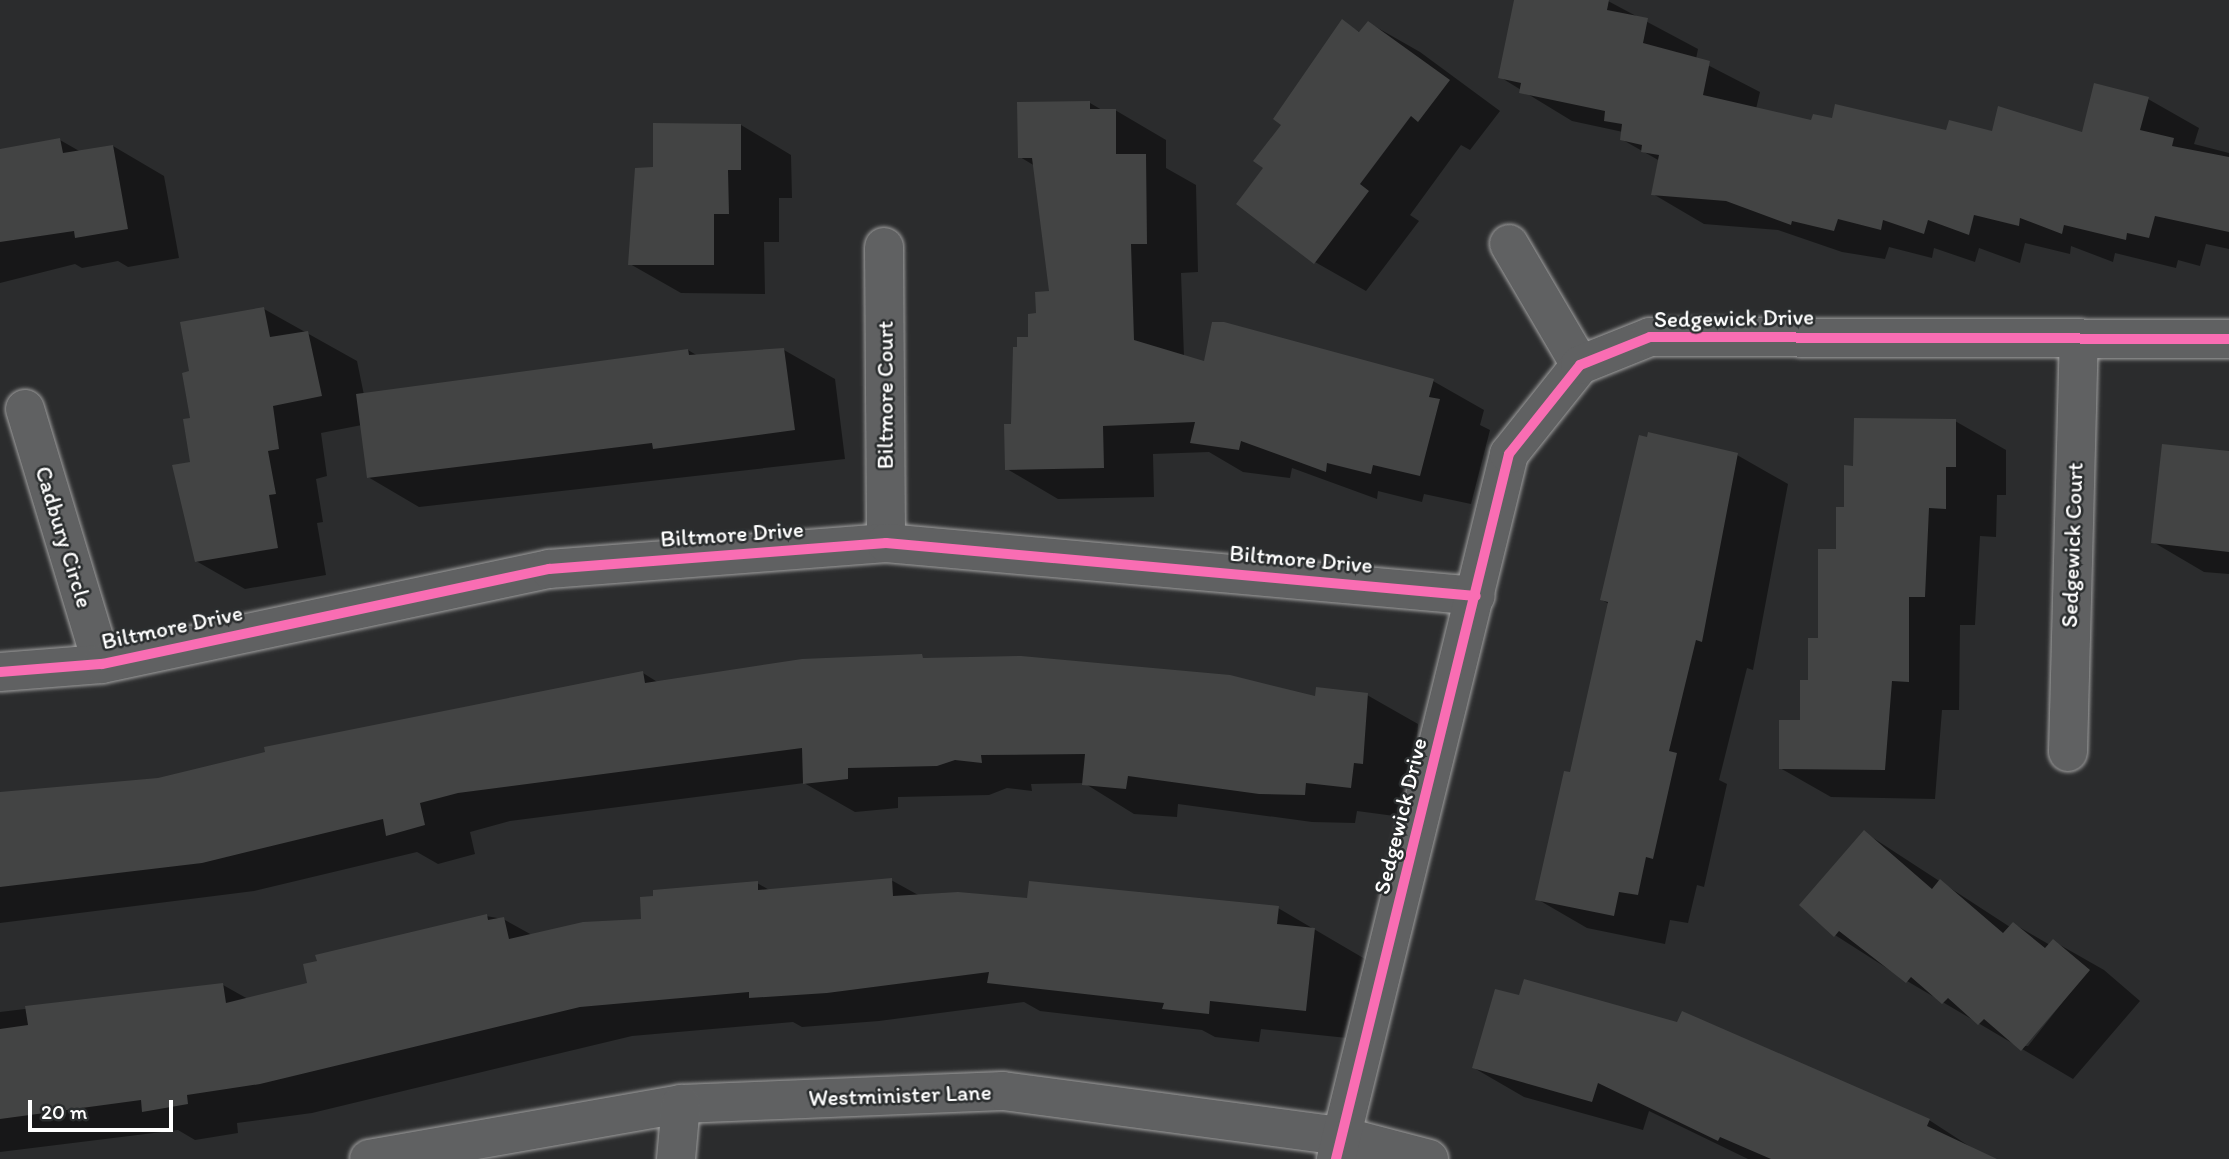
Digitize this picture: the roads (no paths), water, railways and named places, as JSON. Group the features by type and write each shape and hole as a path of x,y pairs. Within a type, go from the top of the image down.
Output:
{"street":[{"path":"1509,244 1580,365"},
{"name":"Biltmore Court","path":"884,247 886,543"},
{"name":"Sedgewick Drive","path":"1339,1147 1509,454 1580,365 1650,337 2229,339"},
{"name":"Sedgewick Court","path":"2068,752 2079,338"},
{"name":"Cadbury Circle","path":"25,409 102,664"},
{"name":"Biltmore Drive","path":"0,672 102,664 549,569 886,543 1476,596"},
{"name":"Westminister Lane","path":"369,1159 681,1104 1003,1091 1339,1147 1429,1159"},
{"path":"676,1159 681,1104"}]}
